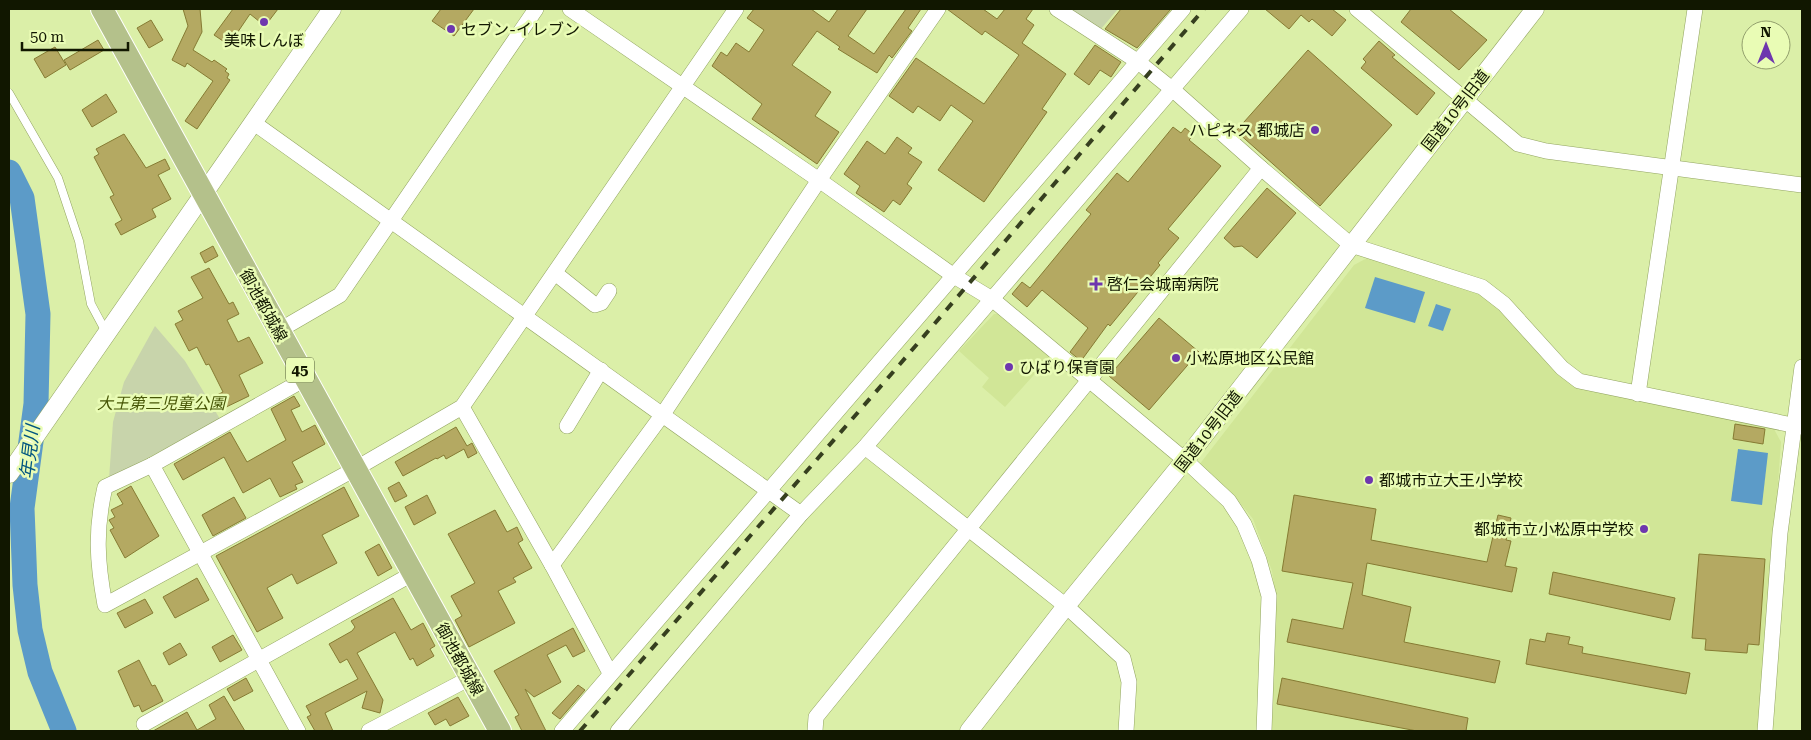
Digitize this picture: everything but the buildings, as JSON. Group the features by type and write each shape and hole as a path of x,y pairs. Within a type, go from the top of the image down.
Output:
{"main road":[{"name":"御池都城線","path":"102,9 202,194 500,731"}],"street":[{"path":"9,474 332,9"},
{"path":"278,331 340,295 536,9"},
{"path":"570,9 819,180 954,276 992,299 1185,460 1230,501 1244,524 1259,560 1269,596 1264,731"},
{"path":"305,378 152,464 104,487 99,512 98,563 105,605 355,469 462,407 526,317 736,9"},
{"path":"552,565 663,414 819,180 938,9"},
{"path":"1057,9 1136,61 1172,89 1351,244 1482,287 1504,304 1562,368 1579,381 1797,427"},
{"path":"562,731 768,489 954,276 1136,61 1183,9"},
{"path":"618,731 801,514 865,447 1241,9"},
{"path":"1357,9 1518,144 1546,151 1802,185"},
{"name":"国道10号旧道","path":"969,731 1066,606 1185,460 1535,9"},
{"path":"1638,394 1695,9"},
{"path":"254,122 801,514"},
{"path":"815,731 816,716 969,530 1261,168"},
{"path":"555,273 595,305 601,303 609,291"},
{"path":"1765,731 1780,533 1797,427 1802,366"},
{"path":"567,426 601,370"},
{"path":"462,407 552,565 610,674"},
{"path":"865,447 1066,606 1123,658 1129,682 1126,731"},
{"path":"152,464 298,731"},
{"path":"144,724 257,659 412,574"},
{"path":"369,731 395,725 470,678"}],"lane":[{"path":"9,93 58,178 79,241 91,304 107,334"}],"shaded area":[{"path":"1369,257 1479,292 1500,308 1579,386 1774,429 1781,442 1760,731 1272,731 1275,591 1272,571 1253,519 1233,494 1199,465 1354,265"},
{"name":"ひばり保育園","path":"994,314 1001,314 1051,356 1005,407 982,387 989,378 959,351"}],"green space":[{"path":"1066,9 1118,9 1100,30"},
{"name":"大王第三児童公園","path":"155,326 185,361 220,419 109,479 113,422 124,382"}],"water":[{"path":"1375,277 1425,292 1415,323 1365,308"},
{"path":"1436,304 1451,309 1443,331 1428,326"},
{"path":"1738,449 1768,453 1762,505 1731,501"}],"waterway":[{"name":"年見川","path":"9,172 22,198 38,314 36,404 22,508 25,585 30,630 40,672 64,731"}],"railway":[{"path":"580,731 894,371 1204,9"}],"place":[{"name":"美味しんぼ","path":"264,22"},
{"name":"セブン-イレブン","path":"451,29"},
{"name":"ハピネス 都城店","path":"1315,130"},
{"name":"啓仁会城南病院","path":"1096,284"},
{"name":"小松原地区公民館","path":"1176,358"},
{"name":"ひばり保育園","path":"1009,367"},
{"name":"都城市立大王小学校","path":"1369,480"},
{"name":"都城市立小松原中学校","path":"1644,529"}]}
